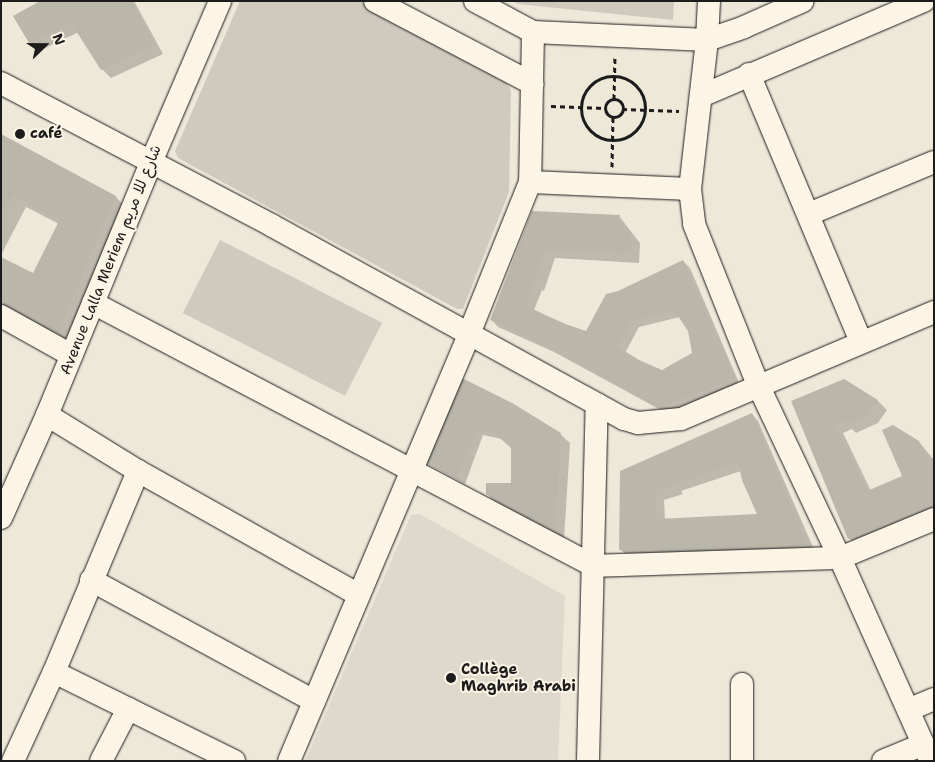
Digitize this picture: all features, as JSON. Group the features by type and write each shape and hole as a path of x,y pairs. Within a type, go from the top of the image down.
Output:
{"street":[{"name":"Avenue Lalla Meriem شارع للا مريم","path":"1,518 47,415 220,1"},
{"path":"375,1 533,95"},
{"path":"475,1 533,32 707,40 744,27 803,1"},
{"path":"709,1 707,40 690,190 694,224 759,387 840,558 927,752 883,761"},
{"path":"700,104 749,74 924,1"},
{"path":"289,761 469,334 530,182 533,32"},
{"path":"749,74 861,342"},
{"path":"1,83 152,160 624,420 638,423 658,423 681,419 934,312"},
{"path":"809,214 934,162"},
{"path":"530,182 690,190"},
{"path":"92,304 594,566 840,558 934,519"},
{"path":"1,316 71,355"},
{"path":"588,761 597,404"},
{"path":"47,415 138,472 359,595"},
{"path":"13,761 54,672 91,580 138,472"},
{"path":"91,580 314,700"},
{"path":"54,672 234,761"},
{"path":"742,684 742,761"},
{"path":"908,710 934,699"},
{"path":"102,761 128,709"}],"path":[{"path":"614,100 615,35"},
{"path":"614,76 628,79 639,89 645,110 640,125 635,132 621,139 613,140 599,137 588,128 581,107 582,99 591,84 598,79 614,76"},
{"path":"533,95 581,107 605,108"},
{"path":"614,100 620,102 622,109 620,115 613,117 607,114 605,108 607,102 614,100"},
{"path":"622,109 645,110 700,104"},
{"path":"612,186 613,117"}],"shaded area":[{"path":"240,1 360,1 507,82 511,91 509,192 463,309 457,309 178,158 175,151"},
{"path":"512,1 674,1 673,20 518,4"},
{"path":"220,240 382,323 345,396 183,313"},
{"name":"Collège Maghrib Arabi","path":"420,514 565,596 558,761 305,761 411,515"}],"building":[{"path":"40,1 131,1 155,45 101,70 71,23 29,43 13,16"},
{"path":"1,134 116,196 56,338 1,310 1,257 33,273 60,219 13,195 1,217"},
{"path":"532,211 620,215 618,222 624,222 624,229 631,232 631,254 546,249 527,306 559,322 586,331 606,294 618,291 683,260 735,378 660,408 545,345 490,320","holes":["674,310 688,331 692,353 662,370 639,360 618,347 632,321"]},
{"path":"458,376 512,403 561,433 555,532 486,494 486,483 511,483 511,448 494,433 477,429 458,478 421,458"},
{"path":"844,379 878,400 869,414 846,425 844,420 835,424 867,491 902,476 882,430 893,425 919,441 929,460 934,458 934,502 848,539 791,401"},
{"path":"752,413 808,546 699,552 619,550 620,471","holes":["738,463 742,480 757,514 657,519 655,491"]}],"place":[{"name":"café","path":"20,134"},
{"name":"Collège Maghrib Arabi","path":"451,678"}]}
